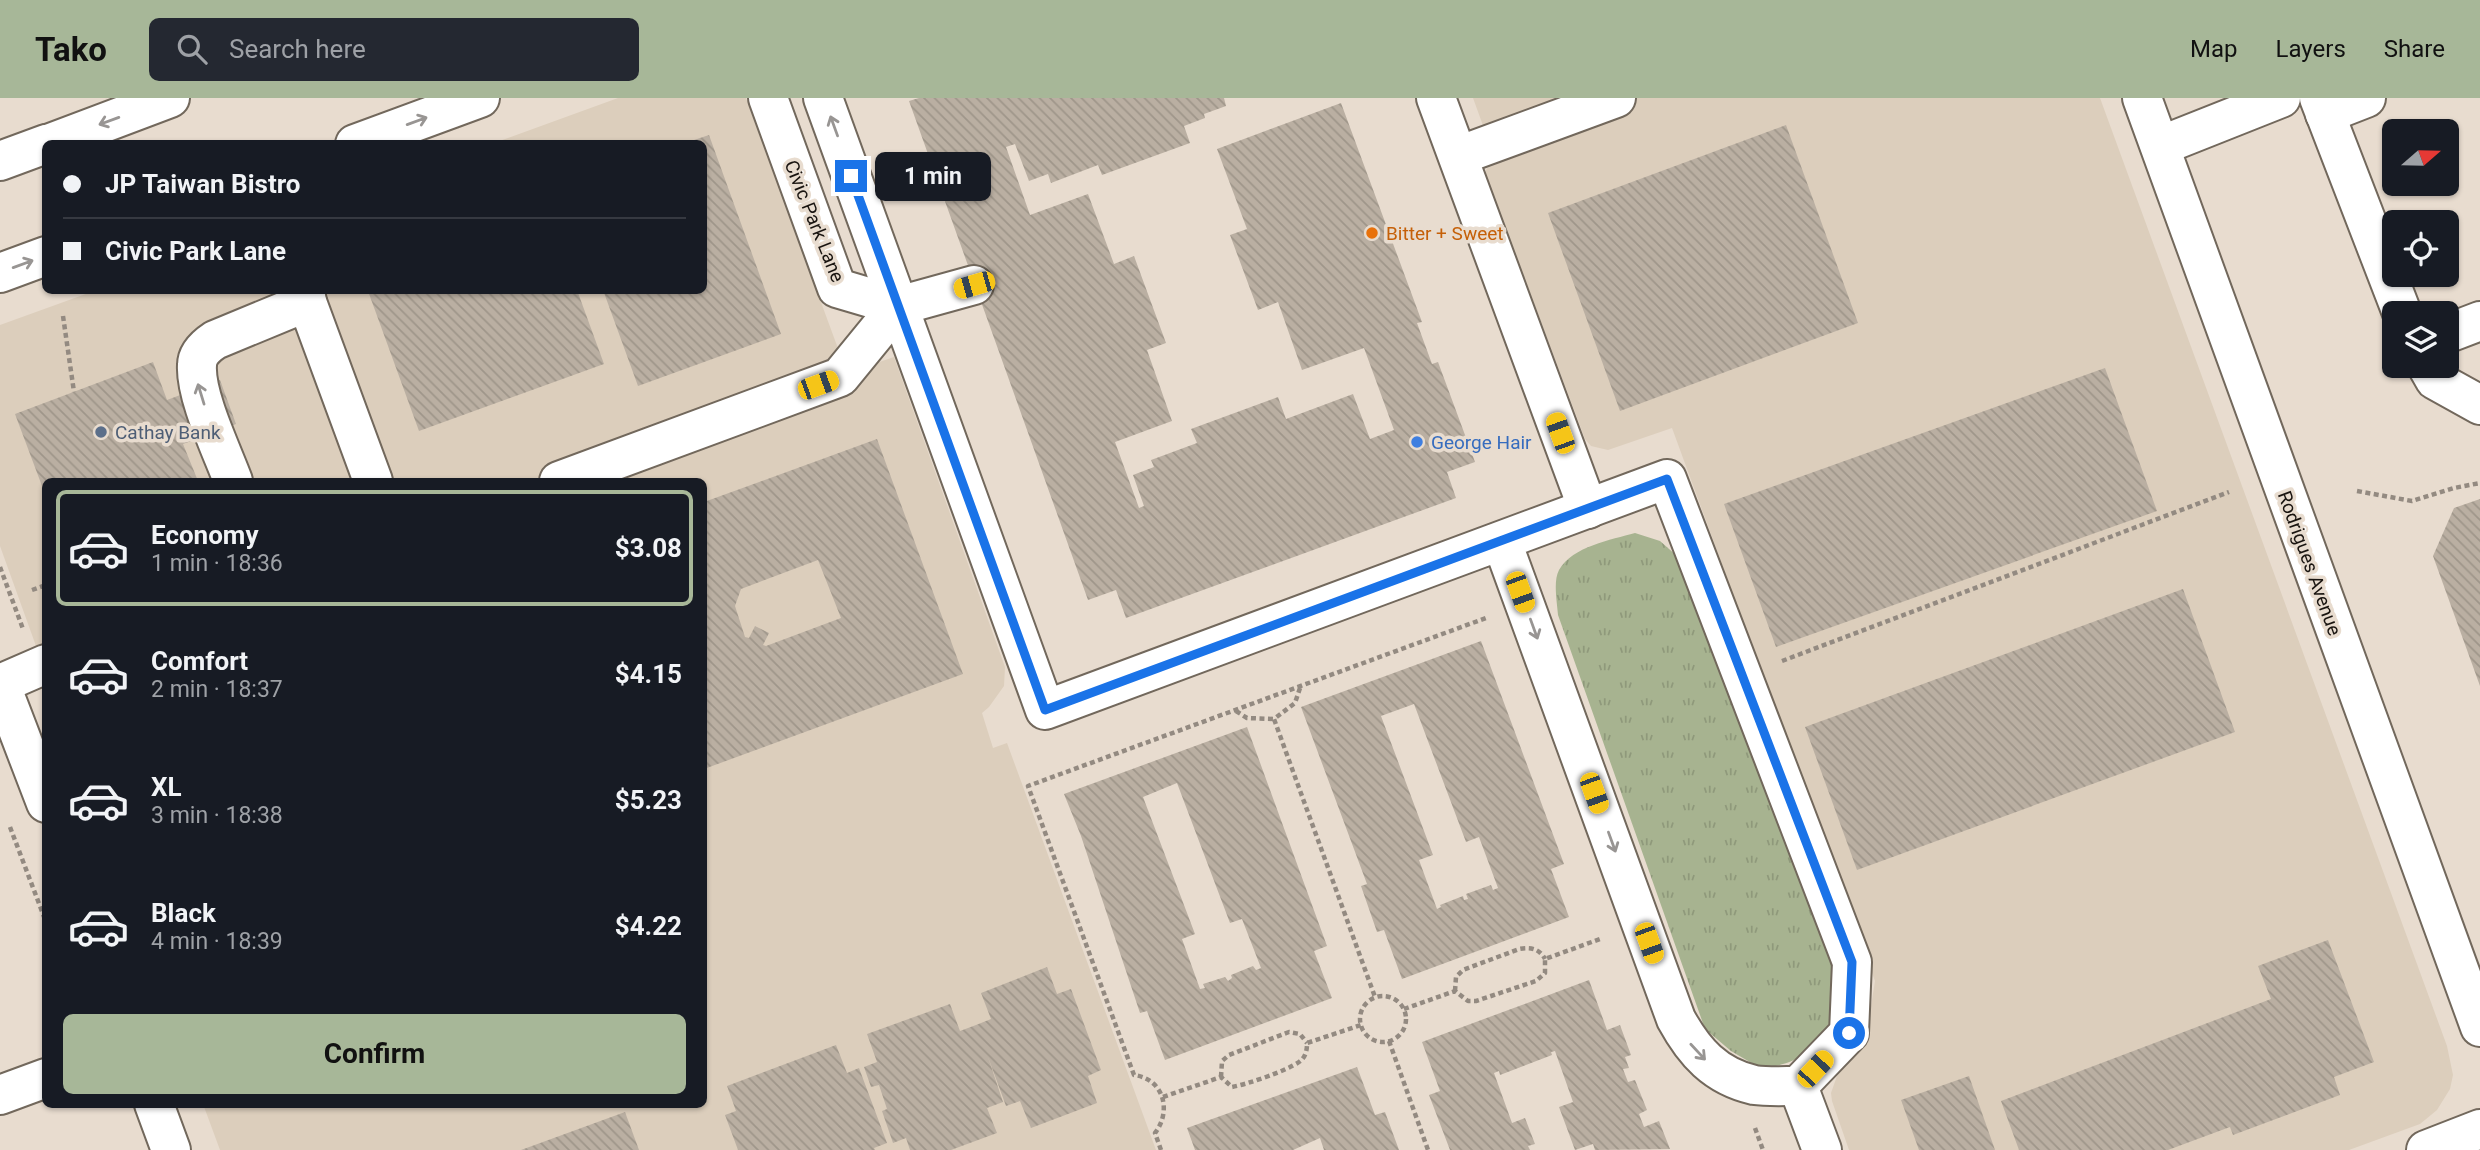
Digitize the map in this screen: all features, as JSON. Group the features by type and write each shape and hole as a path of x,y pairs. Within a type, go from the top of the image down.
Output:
{"street":[{"path":"366,140 480,98"},
{"name":"Civic Park Lane","path":"768,98 837,288 898,306"},
{"path":"823,98 1045,710 1667,479 1852,962 1849,1033 1798,1086 1755,1085 1727,1076 1705,1061 1689,1043 1676,1019 1502,542"},
{"path":"1436,98 1588,509"},
{"path":"1458,156 1616,98"},
{"name":"Rodrigues Avenue","path":"2142,98 2480,1027"},
{"path":"2160,146 2281,98"},
{"path":"2366,98 2322,106 2397,301"},
{"path":"57,140 160,100"},
{"path":"0,161 42,146"},
{"path":"0,273 42,257"},
{"path":"567,478 840,377 898,306 974,285"},
{"path":"232,478 198,388 196,363 203,349 215,340 306,296 372,478"},
{"path":"2459,329 2480,321"},
{"path":"2434,378 2480,405"},
{"path":"42,666 0,683 42,785"},
{"path":"0,1095 42,1079"},
{"path":"1798,1086 1822,1150"},
{"path":"155,1108 171,1150"},
{"path":"2426,1150 2480,1129"}],"path":[{"path":"63,316 74,392"},
{"path":"2357,491 2412,501 2480,483"},
{"path":"1742,676 2230,492"},
{"path":"32,590 42,586"},
{"path":"1161,1150 1155,1133 1163,1118 1163,1097 1151,1080 1134,1075 1028,786 1493,616"},
{"path":"1235,710 1247,718 1274,719 1295,703 1300,687"},
{"path":"1274,719 1375,997"},
{"path":"9,824 42,911"},
{"path":"1545,959 1600,939"},
{"path":"1519,948 1539,950 1545,959 1545,973 1536,981 1476,1001 1468,1001 1455,991 1456,977 1464,970 1519,948"},
{"path":"1404,1009 1455,991"},
{"path":"1375,997 1394,998 1404,1009 1404,1028 1389,1041 1382,1042 1368,1036 1361,1025 1362,1009 1375,997"},
{"path":"1307,1043 1361,1025"},
{"path":"1289,1032 1300,1034 1307,1043 1307,1053 1301,1062 1232,1087 1221,1077 1222,1061 1229,1055 1289,1032"},
{"path":"1389,1041 1428,1150"},
{"path":"1163,1097 1221,1077"},
{"path":"1752,1119 1763,1150"}],"shaded area":[{"path":"618,98 746,98 847,373 894,357 1005,667 1004,686 982,713 993,748 1007,743 1156,1150 220,1150 204,1108 707,1108 707,478 42,478 42,663 0,546 0,325 86,294 707,294 707,140 502,140"},
{"path":"1473,98 2100,98 2447,1046 2453,1075 2450,1089 2437,1110 2420,1124 2349,1150 1849,1150 1831,1093 1837,1076 1850,1059 1868,1025 1875,981 1672,428 1608,450 1591,446 1585,439 1485,173 1487,168 1497,164"}],"green space":[{"path":"1635,533 1660,541 1677,556 1835,967 1831,1030 1800,1057 1783,1064 1760,1068 1731,1051 1705,1029 1558,615 1556,580 1565,562 1593,545"}],"building":[{"path":"919,98 1224,98 1226,106 1204,114 1205,118 1184,126 1190,143 1102,175 1098,165 1051,183 1048,174 1029,181 1015,144 1006,147 1030,215 1088,194 1114,264 1134,256 1166,343 1147,350 1172,421 1115,442 1139,508 1144,506 1133,475 1154,467 1151,460 1197,443 1191,429 1278,397 1286,419 1353,394 1370,439 1394,430 1364,348 1302,370 1278,302 1258,310 1230,235 1247,229 1217,149 1341,103 1422,322 1417,323 1432,364 1438,362 1475,462 1447,472 1456,498 1126,618 1116,590 1088,600 909,101"},
{"path":"1786,125 1858,323 1620,411 1548,213"},
{"path":"709,135 781,334 638,386 604,294 707,294 707,140 694,140"},
{"path":"369,294 578,294 604,364 419,431"},
{"name":"Cathay Bank","path":"153,362 167,400 220,380 236,424 183,444 197,478 42,478 42,486 15,414"},
{"path":"2105,368 2157,511 1776,647 1724,504"},
{"path":"877,439 963,674 707,768 707,501","holes":["818,560 841,618 763,645 769,633 755,626 749,638 745,637 735,606 741,589"]},
{"path":"2480,499 2480,686 2433,556 2454,508"},
{"path":"2183,589 2235,732 1857,870 1805,727"},
{"path":"1481,641 1564,864 1551,869 1569,917 1402,979 1384,930 1377,932 1361,886 1367,884 1301,707","holes":["1414,704 1466,842 1479,837 1498,888 1493,890 1491,885 1466,894 1468,899 1464,900 1463,896 1440,905 1437,909 1419,860 1433,855 1381,716"]},
{"path":"1247,727 1327,946 1314,951 1332,998 1165,1060 1147,1011 1140,1013 1081,836 1064,794","holes":["1177,783 1230,923 1242,919 1261,968 1256,970 1253,966 1231,975 1232,978 1228,981 1225,977 1203,984 1205,988 1200,989 1182,939 1195,934 1143,797"]},
{"path":"2328,940 2374,1062 2334,1077 2340,1095 2233,1135 2230,1127 2168,1150 2019,1150 2001,1101 2271,999 2258,966"},
{"path":"1047,967 1057,994 1071,989 1101,1070 1088,1076 1097,1103 1031,1128 1020,1101 1006,1106 988,1057 1003,1102 987,1108 997,1133 951,1150 910,1150 906,1138 893,1143 882,1111 887,1109 879,1085 871,1087 864,1067 877,1062 867,1034 950,1004 960,1031 991,1019 981,993"},
{"path":"1589,980 1607,1030 1620,1025 1631,1055 1625,1057 1629,1068 1623,1069 1628,1082 1635,1080 1647,1110 1639,1114 1644,1127 1659,1121 1670,1149 1595,1150 1593,1144 1575,1150 1559,1107 1573,1102 1555,1051 1551,1052 1552,1055 1500,1075 1499,1071 1494,1073 1512,1123 1525,1118 1535,1144 1528,1146 1530,1150 1450,1150 1429,1095 1440,1091 1422,1042"},
{"path":"836,1045 847,1073 859,1068 887,1143 874,1148 875,1150 738,1150 725,1115 736,1111 727,1086"},
{"path":"1357,1067 1375,1115 1385,1112 1399,1150 1324,1150 1320,1138 1293,1150 1195,1150 1187,1128"},
{"path":"1969,1076 1995,1150 1919,1150 1901,1100"},
{"path":"625,1112 639,1150 521,1150"}],"place":[{"name":"Bitter + Sweet","path":"1372,233"},
{"name":"Cathay Bank","path":"101,432"},
{"name":"George Hair","path":"1417,442"}],"route":[{"path":"851,176 1045,710 1667,479 1852,962 1849,1033"}]}
